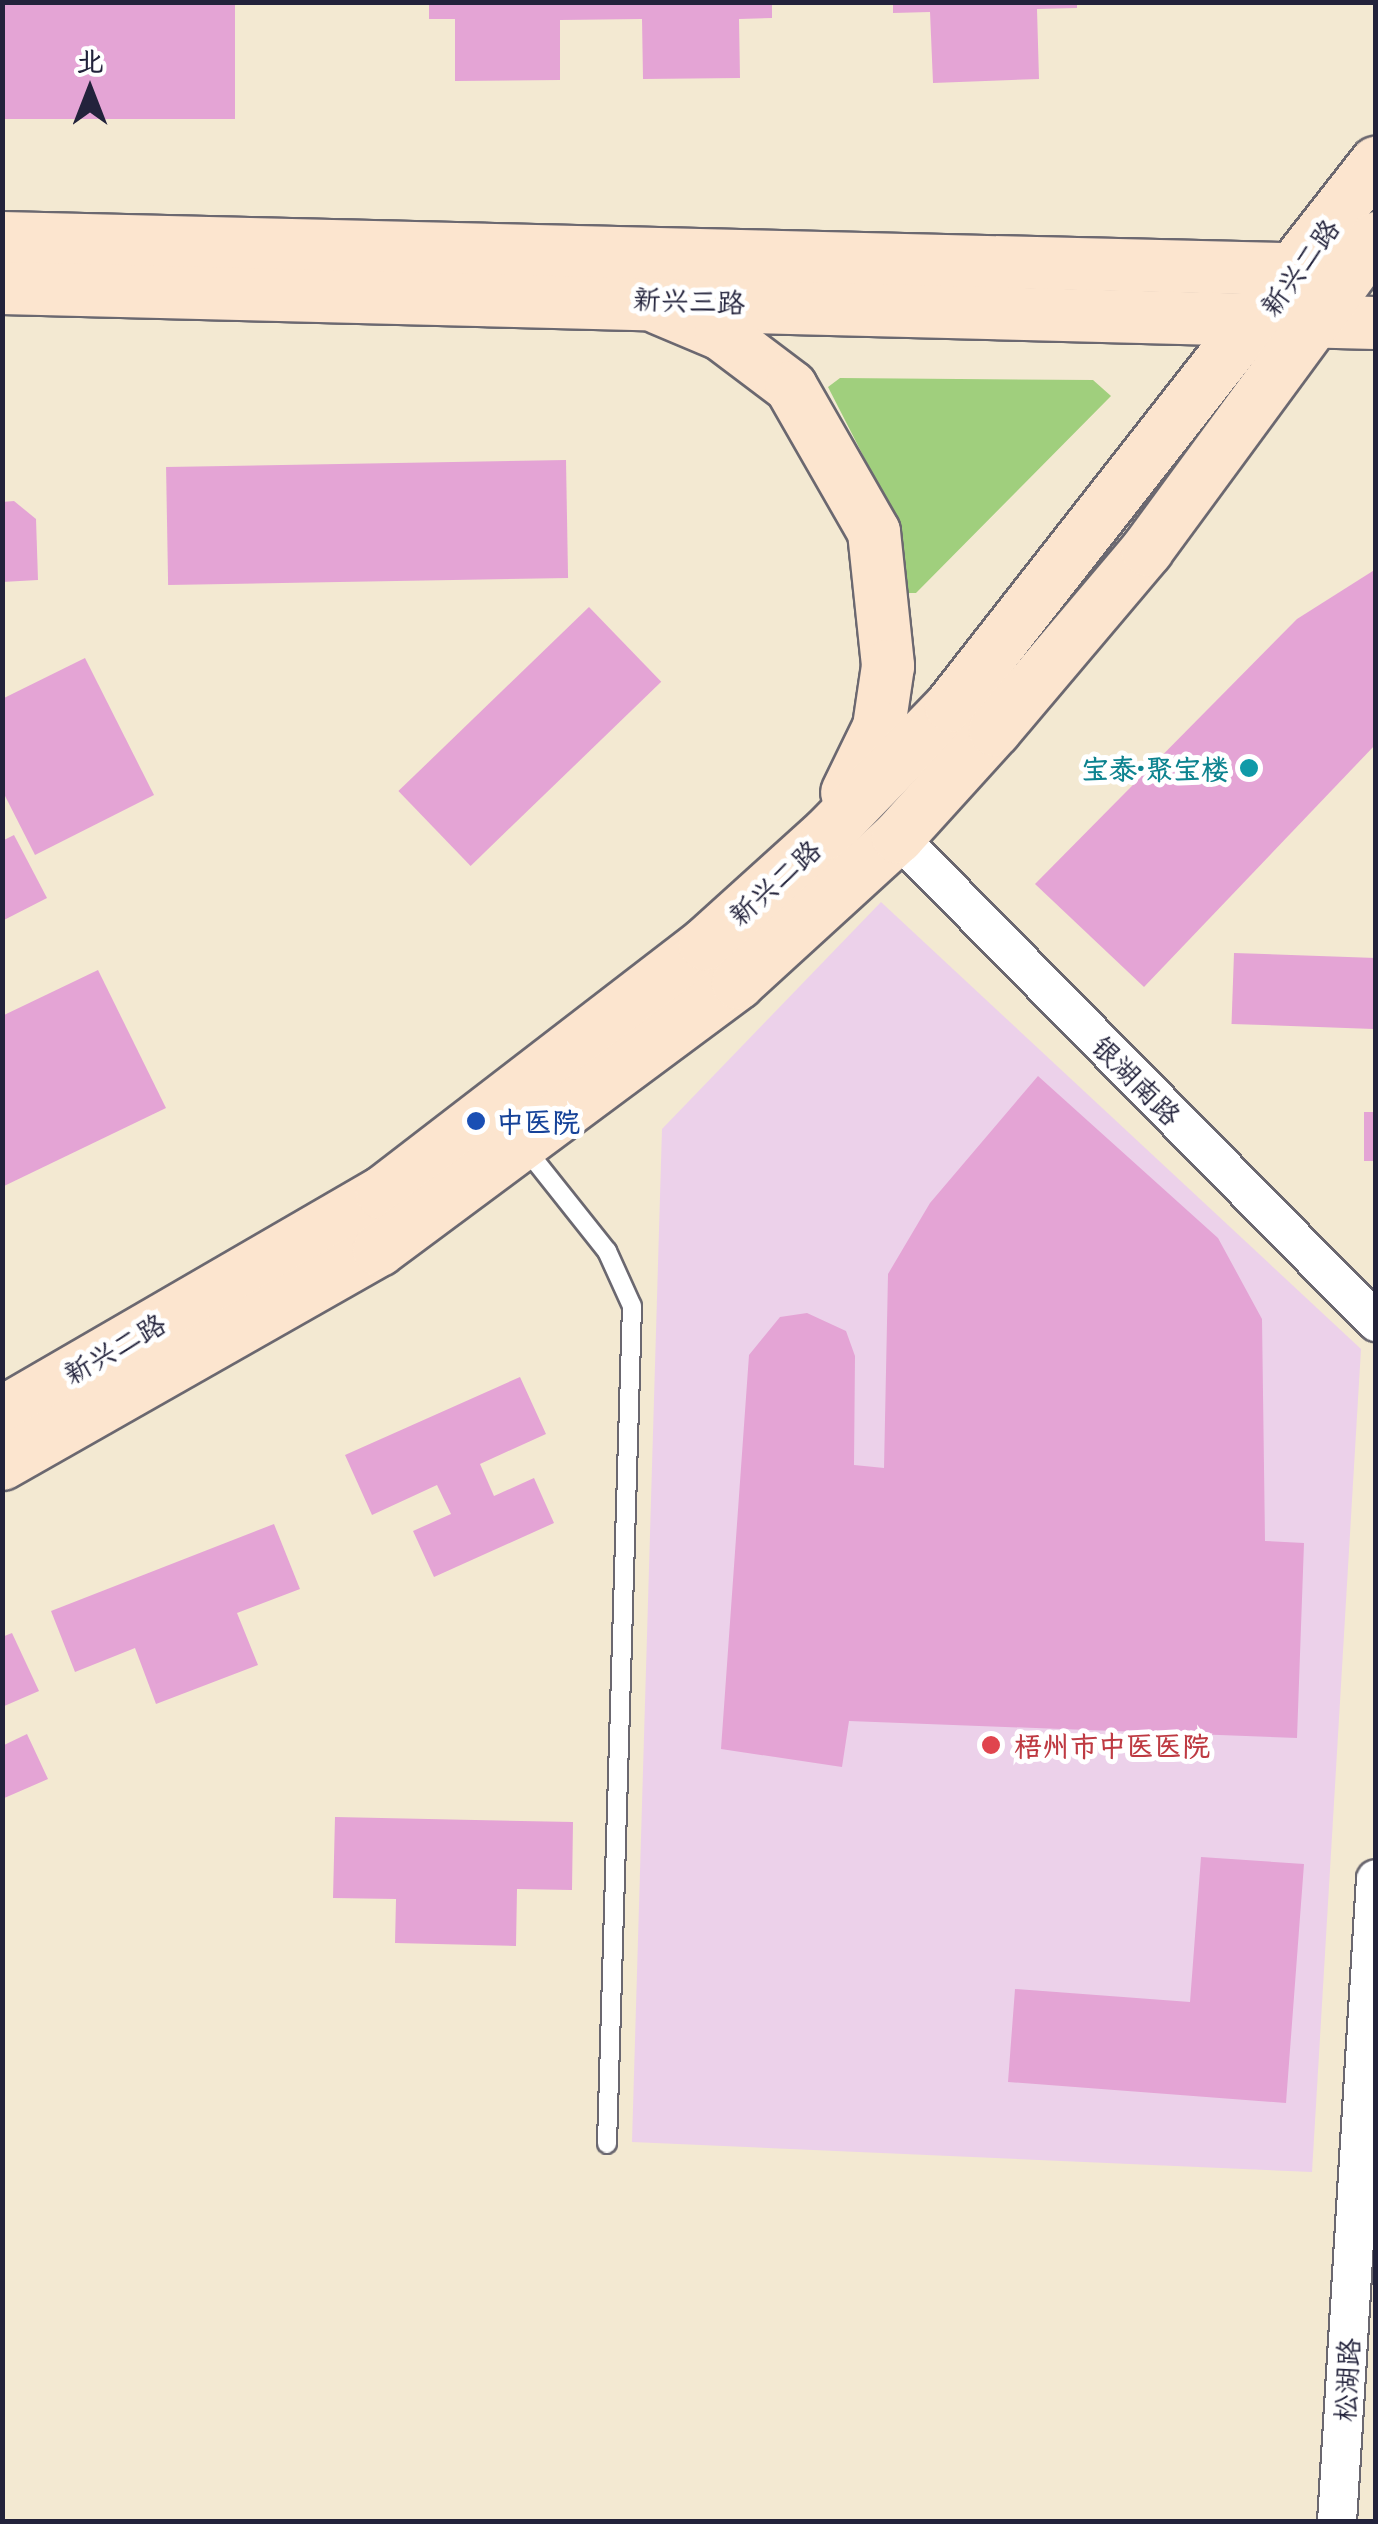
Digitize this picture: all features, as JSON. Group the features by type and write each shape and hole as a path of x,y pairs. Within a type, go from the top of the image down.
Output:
{"main road":[{"name":"新兴二路","path":"2,1413 382,1193 706,944 828,832 951,706 1262,318 1376,163"},
{"name":"新兴三路","path":"2,238 626,246 1296,270 1368,259"},
{"name":"新兴二路","path":"2,1464 379,1250 738,983 898,837 1147,550 1315,321 1368,259"},
{"name":"新兴三路","path":"2,288 634,298 1376,324"},
{"path":"634,298 721,334 790,387 874,532 888,666 879,727 828,832"}],"street":[{"name":"银湖南路","path":"898,837 1376,1322"},
{"name":"松湖路","path":"1337,2522 1365,2227 1376,1879"}],"lane":[{"path":"522,1143 607,1250 632,1306 607,2144"}],"shaded area":[{"name":"梧州市中医医院","path":"881,902 1361,1349 1312,2172 632,2142 662,1129"}],"green space":[{"path":"840,378 1093,380 1111,396 916,593 903,593 869,467 828,387"}],"building":[{"path":"2,2 235,2 235,119 2,119"},
{"path":"429,2 772,2 772,18 739,19 740,78 643,79 642,19 560,20 560,80 455,81 455,19 429,19"},
{"path":"893,2 1077,2 1077,8 1037,9 1039,79 933,83 930,12 893,13"},
{"path":"566,460 568,578 168,585 166,467"},
{"path":"14,501 36,519 38,580 2,582 2,502"},
{"name":"宝泰·聚宝楼","path":"1376,569 1376,744 1144,987 1035,884 1297,619"},
{"path":"589,607 661,682 471,866 398,791"},
{"path":"85,658 154,795 35,855 2,790 2,699"},
{"path":"14,835 47,898 2,921 2,841"},
{"path":"1234,953 1376,958 1373,1029 1232,1024"},
{"path":"98,970 166,1108 2,1187 2,1016"},
{"path":"1038,1076 1218,1238 1262,1319 1265,1541 1304,1543 1297,1738 849,1721 842,1767 721,1749 749,1355 780,1317 807,1313 846,1331 855,1356 854,1465 884,1468 888,1274 930,1203"},
{"path":"1364,1112 1376,1112 1376,1161 1364,1161"},
{"path":"520,1377 546,1434 480,1464 494,1496 534,1478 554,1523 434,1577 413,1531 451,1514 437,1485 372,1515 345,1455"},
{"path":"274,1524 300,1589 237,1613 258,1665 156,1704 135,1648 75,1672 51,1611"},
{"path":"12,1633 39,1691 2,1707 2,1637"},
{"path":"27,1734 48,1779 2,1799 2,1746"},
{"path":"335,1817 573,1822 572,1890 517,1889 516,1946 395,1943 396,1899 333,1898"},
{"path":"1201,1857 1304,1864 1286,2103 1008,2082 1015,1989 1190,2002"}],"place":[{"name":"宝泰·聚宝楼","path":"1249,768"},
{"name":"中医院","path":"476,1121"},
{"name":"梧州市中医医院","path":"991,1745"}]}
